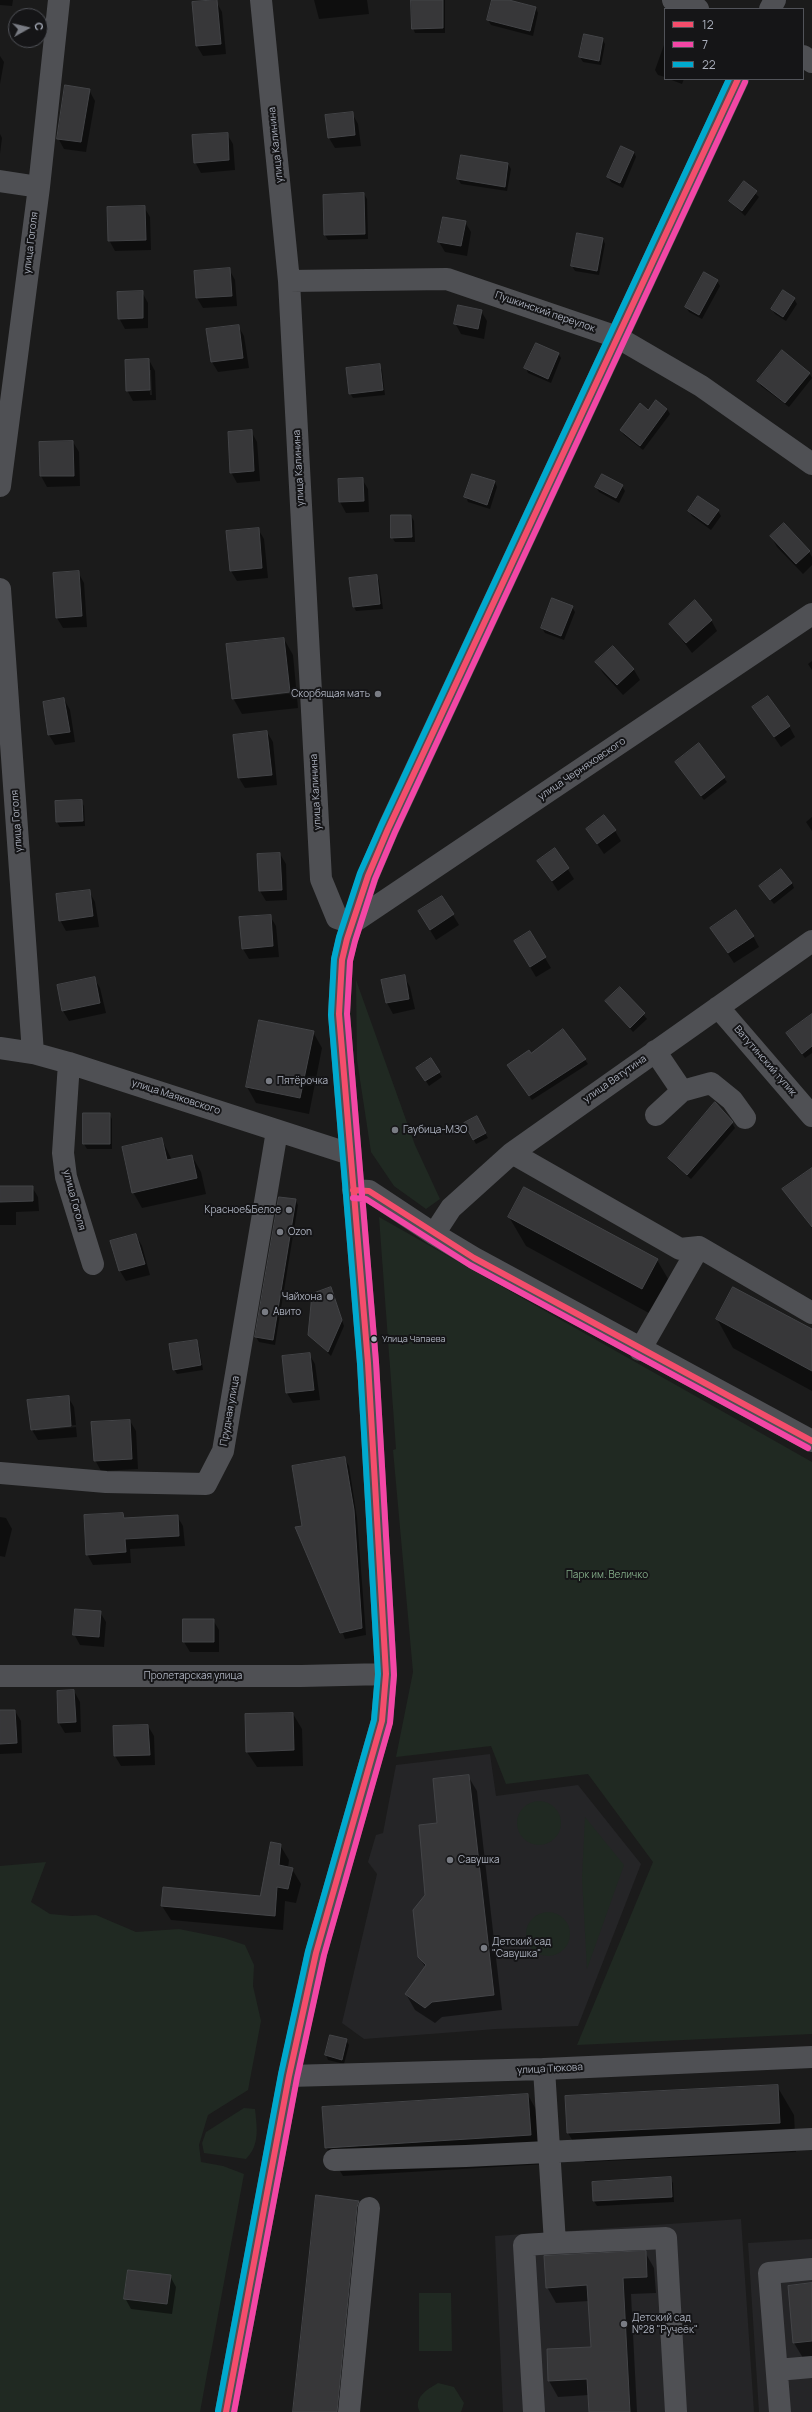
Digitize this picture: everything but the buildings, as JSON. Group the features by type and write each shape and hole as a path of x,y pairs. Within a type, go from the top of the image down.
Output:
{"street":[{"name":"улица Гоголя","path":"0,486 39,187 59,0"},
{"name":"улица Калинина","path":"261,0 289,281 321,879 336,918 352,923"},
{"path":"673,0 695,8"},
{"path":"226,2412 289,2076 316,1953 382,1721 386,1674 368,1362 339,1014 342,960 352,923 368,876 388,829 738,80"},
{"path":"0,181 39,187"},
{"name":"Пушкинский переулок","path":"289,281 447,279 617,337 701,386 812,464"},
{"name":"улица Гоголя","path":"0,589 33,1053"},
{"name":"улица Черняховского","path":"352,923 812,614"},
{"name":"улица Ватутина","path":"434,1234 451,1208 512,1153 812,941"},
{"name":"Ватутинский тупик","path":"718,1007 812,1116"},
{"name":"улица Маяковского","path":"0,1048 33,1053 69,1063 350,1154"},
{"path":"655,1051 682,1091"},
{"name":"улица Гоголя","path":"69,1063 63,1153 66,1177 93,1264"},
{"path":"656,1115 682,1091 711,1083 732,1100 745,1118"},
{"name":"Прудная улица","path":"0,1473 106,1482 206,1484 223,1451 276,1131"},
{"path":"512,1153 680,1249 699,1247 812,1313"},
{"path":"353,1190 370,1191 434,1234 640,1350 812,1441"},
{"path":"640,1350 699,1247"},
{"name":"Пролетарская улица","path":"0,1676 301,1676 386,1674"},
{"name":"улица Тюкова","path":"289,2076 812,2063"},
{"path":"544,2070 555,2243"},
{"path":"334,2160 466,2156 812,2139"},
{"path":"349,2412 369,2208"},
{"path":"534,2412 524,2245 666,2238 676,2412"},
{"path":"780,2412 768,2273 812,2269"},
{"path":"777,2370 812,2367"}],"shaded area":[{"name":"Детский сад \"Савушка\"","path":"490,1754 496,1796 578,1785 641,1864 578,2026 496,2029 364,2039 342,2023 377,1874 368,1862 376,1835 383,1833 396,1765"},
{"name":"Детский сад №28 \"Ручеёк\"","path":"741,2219 754,2412 503,2412 495,2236"},
{"path":"812,2239 812,2412 759,2412 748,2243"}],"green space":[{"path":"356,980 415,1145 440,1199 426,1209 394,1186 371,1152 357,1060"},
{"name":"Парк им. Величко","path":"379,1217 812,1462 812,2034 577,2045 653,1862 588,1774 506,1784 491,1746 396,1757 413,1672 393,1450 396,1449"},
{"path":"535,1801 543,1801 555,1807 561,1819 561,1827 555,1839 543,1845 535,1845 523,1839 517,1827 517,1819 523,1807"},
{"path":"585,1817 624,1865 587,1969 582,1878"},
{"path":"46,1862 31,1902 50,1914 72,1916 96,1915 136,1932 179,1929 224,1938 245,1945 254,1965 253,1986 261,2021 248,2090 208,2115 199,2145 201,2162 223,2166 244,2174 200,2412 0,2412 0,1866"},
{"path":"544,1912 552,1912 564,1918 570,1930 570,1938 564,1950 552,1956 544,1956 532,1950 526,1938 526,1930 532,1918"},
{"path":"244,2108 255,2109 257,2129 254,2148 246,2159 204,2153 202,2143 206,2132"},
{"path":"419,2293 451,2293 452,2351 419,2351"},
{"path":"438,2383 454,2387 464,2403 461,2412 420,2412 418,2402 422,2394"}],"transit line":[{"name":"22","path":"218,2411 281,2074 308,1951 374,1720 378,1674 360,1364 331,1015 334,959 339,937 360,873 381,826 729,80"},
{"name":"12","path":"226,2412 289,2076 316,1953 382,1721 386,1674 368,1363 339,1014 342,960 347,939 368,876 388,829 738,80"},
{"name":"7","path":"234,2412 297,2078 324,1955 390,1723 394,1675 376,1362 347,1014 350,961 375,879 395,832 745,82"},
{"name":"12","path":"353,1190 369,1191 474,1258 812,1441"},
{"name":"7","path":"353,1198 366,1199 470,1265 808,1448"}],"place":[{"name":"Скорбящая мать","path":"378,694"},
{"name":"Пятёрочка","path":"269,1081"},
{"name":"Гаубица-МЗО","path":"395,1130"},
{"name":"Красное&Белое","path":"289,1210"},
{"name":"Ozon","path":"280,1232"},
{"name":"Чайхона","path":"330,1297"},
{"name":"Авито","path":"265,1312"},
{"name":"Улица Чапаева","path":"374,1339"},
{"name":"Савушка","path":"450,1860"},
{"name":"Детский сад \"Савушка\"","path":"484,1948"},
{"name":"Детский сад №28 \"Ручеёк\"","path":"624,2324"}]}
